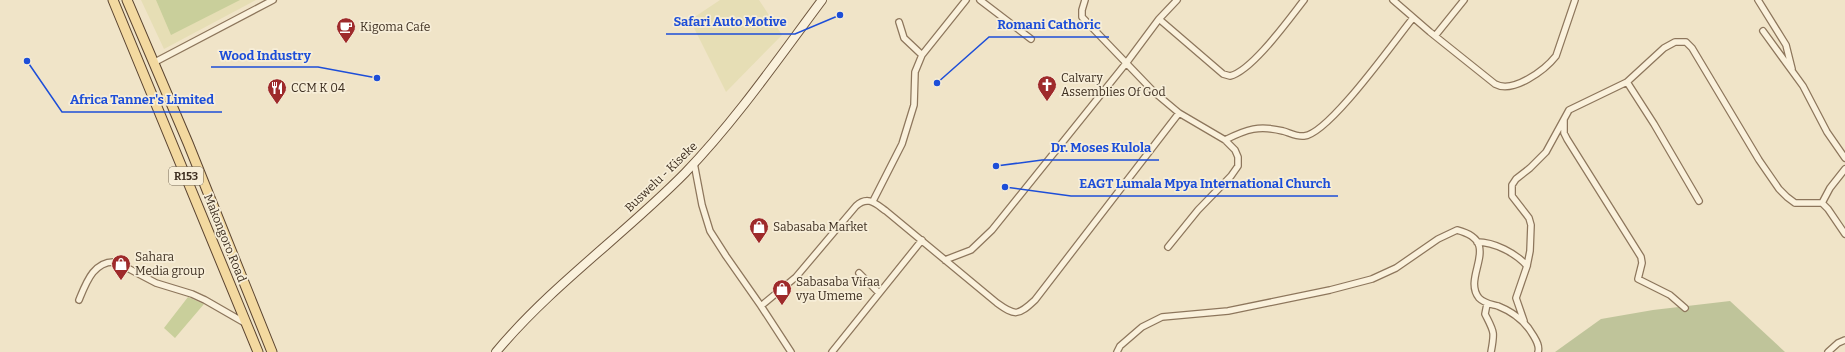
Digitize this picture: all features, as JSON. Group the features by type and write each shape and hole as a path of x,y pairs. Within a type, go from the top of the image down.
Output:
{"main road":[{"name":"Makongoro Road","path":"113,0 258,352"},
{"name":"Makongoro Road","path":"127,0 155,62 272,352"},
{"name":"Buswelu - Kiseke","path":"496,352 545,300 643,212 694,163 757,88 822,0"}],"street":[{"path":"155,62 273,0"},
{"path":"873,201 902,144 914,105 915,72 922,55 966,0"},
{"path":"980,0 1031,39"},
{"path":"1085,0 1082,10 1082,18 1127,62 1154,92 1179,113 1225,140 1237,153 1238,166 1186,224 1168,247"},
{"path":"944,260 961,255 980,243 1017,200 1176,0"},
{"path":"1159,20 1223,74 1230,76 1241,71 1257,57 1304,0"},
{"path":"1393,0 1495,84 1508,88 1534,75 1550,63 1556,56 1575,0"},
{"path":"1435,36 1464,0"},
{"path":"1758,0 1786,45 1792,72"},
{"path":"1225,140 1246,130 1256,128 1270,128 1295,136 1305,136 1316,131 1337,112 1413,18"},
{"path":"898,22 904,38 922,55"},
{"path":"1763,31 1809,96 1827,132 1845,158"},
{"path":"1538,352 1537,341 1524,321 1516,298 1527,266 1530,251 1531,225 1526,212 1512,196 1512,185 1516,179 1546,152 1569,110 1574,106 1618,88 1627,82 1664,48 1675,42 1686,42 1698,56 1738,125 1779,189 1786,197 1795,203 1822,203 1845,234"},
{"path":"1627,82 1654,124 1699,201"},
{"path":"761,306 796,277 859,204 867,200 873,201 997,303 1010,312 1020,312 1034,300 1179,113"},
{"path":"1564,119 1564,133 1567,139 1640,257 1642,264 1638,279 1666,293 1685,308"},
{"path":"694,163 702,205 710,231 791,352"},
{"path":"1822,203 1830,188 1845,169"},
{"path":"1117,352 1120,346 1142,327 1162,317 1228,311 1330,290 1372,279 1396,268 1444,236 1457,230 1464,232 1477,242 1489,243 1505,250 1521,259 1527,266"},
{"path":"832,352 922,240"},
{"path":"1477,242 1480,253 1474,290 1487,304 1498,306 1524,321"},
{"path":"79,300 94,271 108,261 116,262 156,283 206,300 247,324"},
{"path":"859,273 879,293"},
{"path":"1487,304 1485,314 1492,325 1494,333 1491,352"},
{"path":"1828,352 1838,343 1845,340"}],"shaded area":[{"path":"141,0 256,0 164,49"},
{"path":"720,0 759,0 782,35 726,92 690,20"}],"green space":[{"path":"156,0 240,0 171,35"},
{"path":"188,297 204,304 175,338 164,328"},
{"path":"1730,301 1785,352 1555,352 1601,319 1653,310"}],"place":[{"name":"Safari Auto Motive","path":"840,15"},
{"name":"Kigoma Cafe","path":"346,44"},
{"name":"Africa Tanner's Limited","path":"27,61"},
{"name":"Wood Industry","path":"377,78"},
{"name":"Romani Cathoric","path":"937,83"},
{"name":"Calvary Assemblies Of God","path":"1047,102"},
{"name":"CCM K 04","path":"277,105"},
{"name":"Dr. Moses Kulola","path":"996,166"},
{"name":"EAGT Lumala Mpya International Church","path":"1005,187"},
{"name":"Sabasaba Market","path":"759,244"},
{"name":"Sahara Media group","path":"121,281"},
{"name":"Sabasaba Vifaa vya Umeme","path":"782,306"}]}
